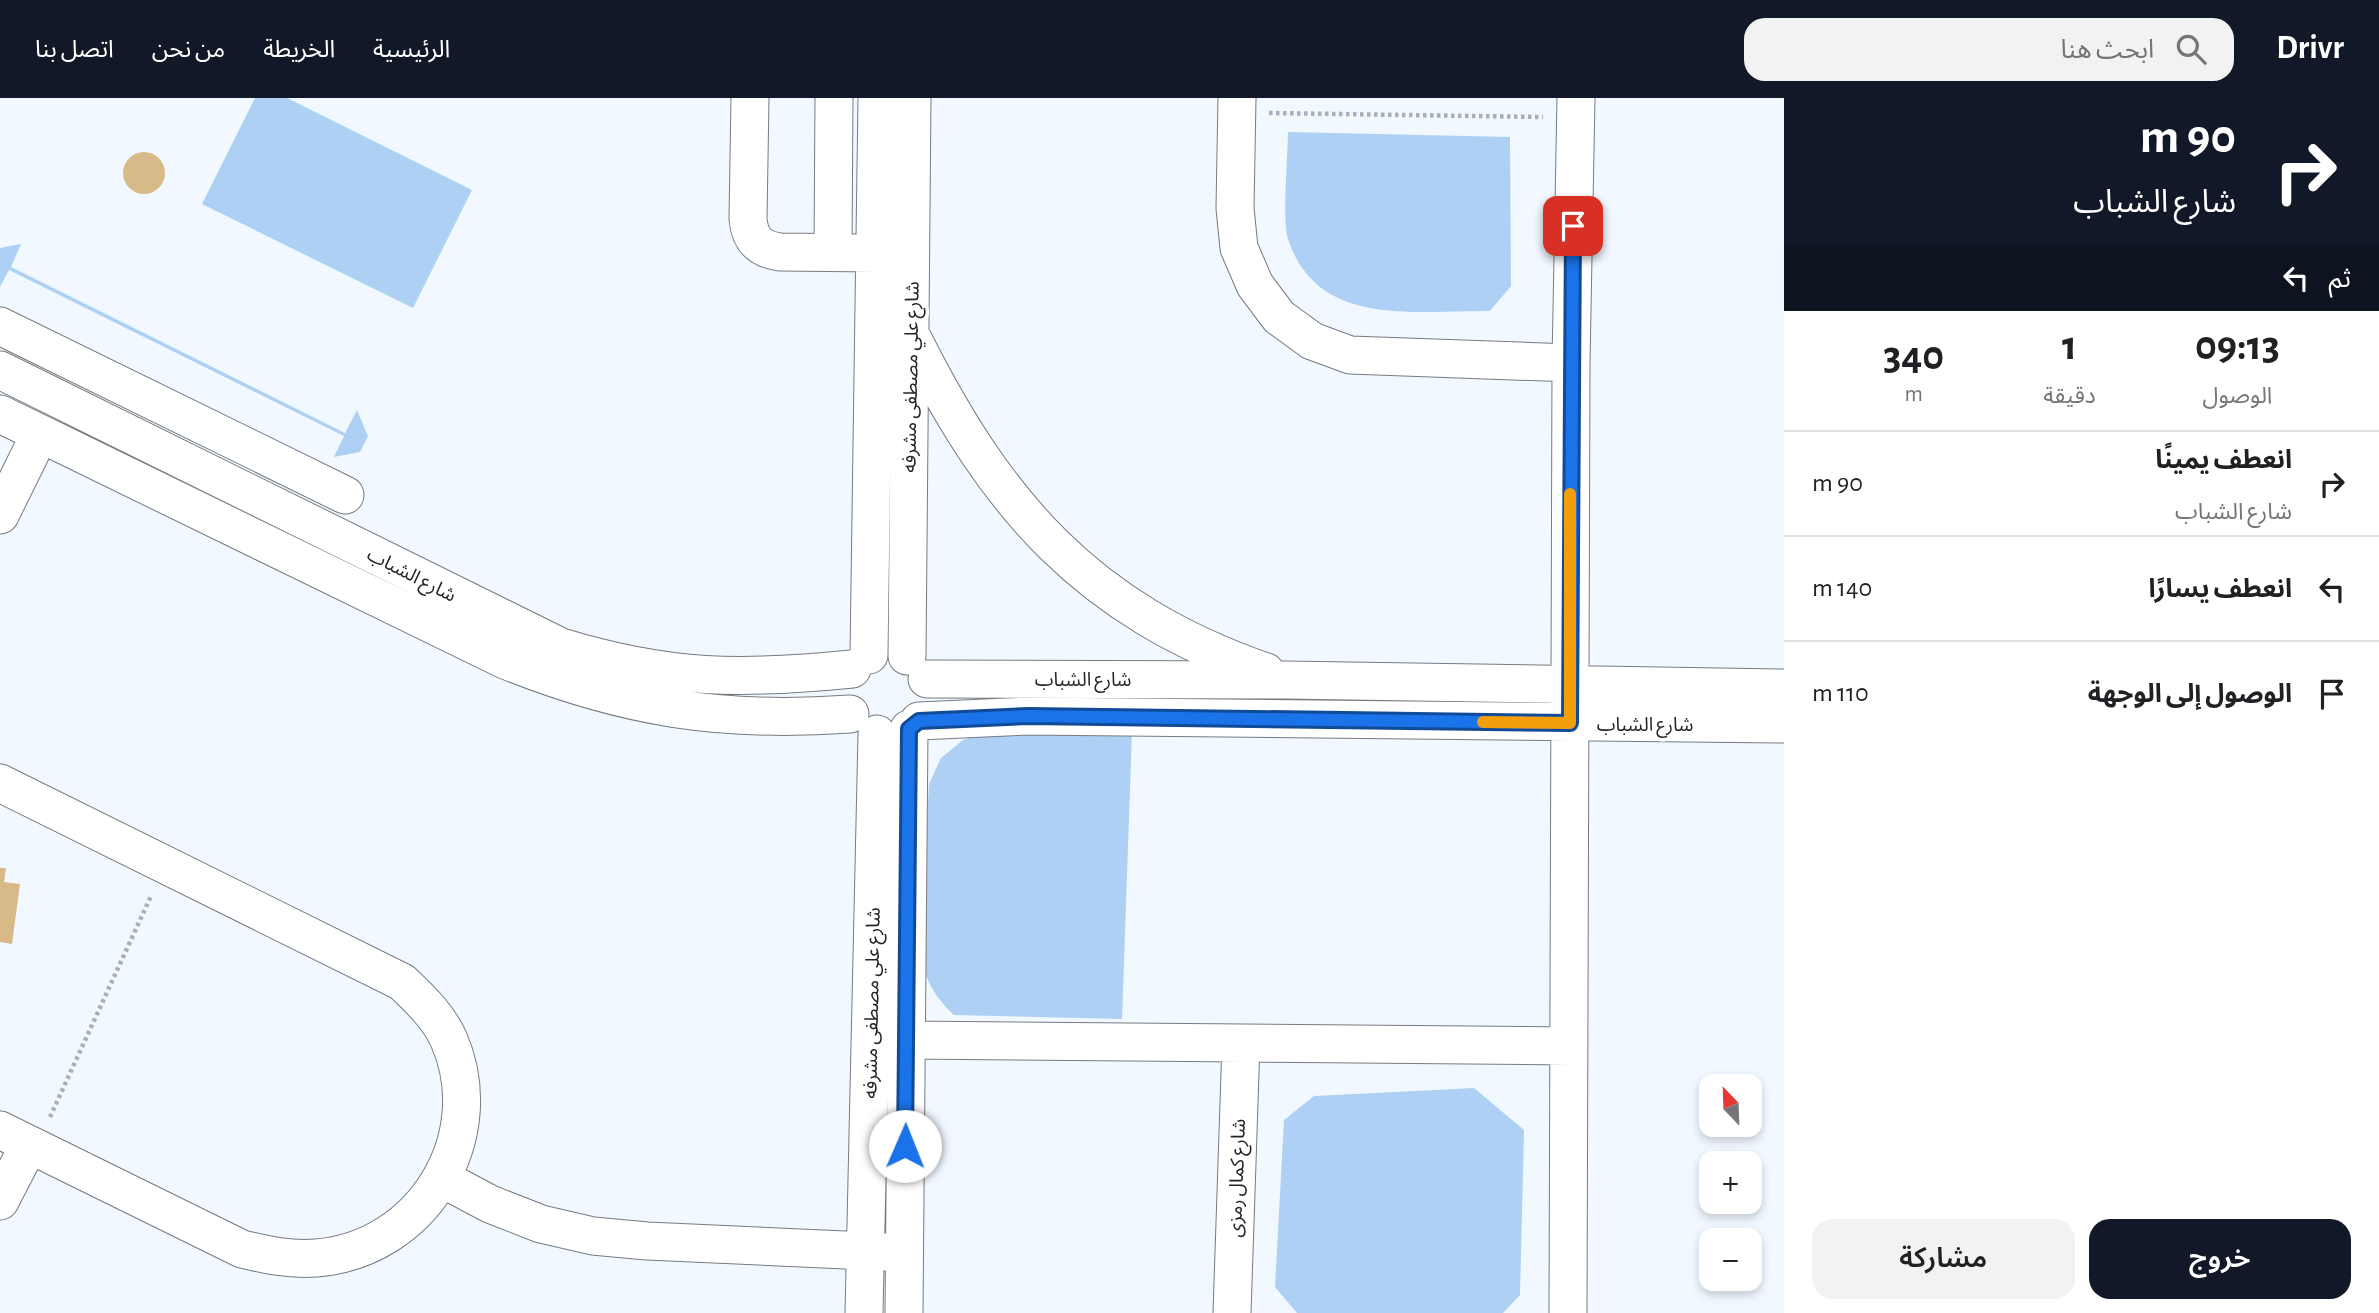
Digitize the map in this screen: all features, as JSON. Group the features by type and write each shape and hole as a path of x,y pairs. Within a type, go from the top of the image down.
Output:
{"street":[{"path":"750,98 749,231 756,243 767,250 874,253"},
{"path":"833,252 834,98"},
{"name":"شارع علي مصطفى مشرفه","path":"861,662 877,98"},
{"name":"شارع علي مصطفى مشرفه","path":"912,98 911,335 917,668"},
{"path":"1237,105 1235,208 1240,248 1255,285 1279,317 1312,341 1350,355 1571,363"},
{"path":"1568,1313 1571,363 1576,108"},
{"path":"0,326 345,495"},
{"path":"911,335 934,382 990,472 1022,514 1058,552 1099,587 1189,640 1286,680"},
{"name":"شارع الشباب","path":"0,370 561,647 643,669 704,677 752,678 861,662"},
{"name":"شارع الشباب","path":"0,414 505,660 551,679 636,703 698,714 889,725 1028,716 1784,724"},
{"path":"0,515 40,434"},
{"path":"889,651 917,668 929,701 889,725 844,691 861,662 889,651"},
{"name":"شارع الشباب","path":"917,668 1286,680 1784,688"},
{"name":"شارع علي مصطفى مشرفه","path":"889,725 906,1040 904,1313"},
{"name":"شارع علي مصطفى مشرفه","path":"864,1313 889,725"},
{"path":"0,783 371,964 402,982 429,1007 449,1038 460,1073 463,1109 457,1145 443,1179 419,1209 390,1233 355,1250 318,1258 279,1258 242,1249 22,1141 0,1201"},
{"path":"906,1040 1569,1046"},
{"name":"شارع كمال رمزى","path":"1232,1313 1241,1043"},
{"path":"443,1179 490,1204 541,1224 593,1236 904,1253"}],"path":[{"path":"1237,105 1576,108"},
{"path":"22,1141 166,864"}],"shaded area":[{"path":"255,98 287,98 472,190 413,308 202,204"},
{"path":"1288,132 1510,137 1511,286 1490,311 1431,312 1372,308 1345,301 1322,288 1302,268 1286,231"},
{"path":"21,244 11,267 345,433 357,410 368,436 360,452 334,457 344,436 9,270 0,287 0,248"},
{"path":"988,731 1132,731 1122,1019 954,1015 941,1001 928,979 920,953 929,784 941,758 963,740"},
{"path":"1474,1088 1524,1130 1520,1295 1503,1313 1297,1313 1275,1287 1284,1120 1314,1096"}],"building":[{"path":"144,152 159,158 165,173 159,188 144,194 129,188 123,173 129,158"},
{"path":"0,868 6,868 4,882 20,884 12,944 0,942"}],"slow traffic":[{"path":"1483,722 1570,723 1570,494"}],"route":[{"path":"905,1146 909,729 919,721 1028,716 1570,723 1573,226"}]}
